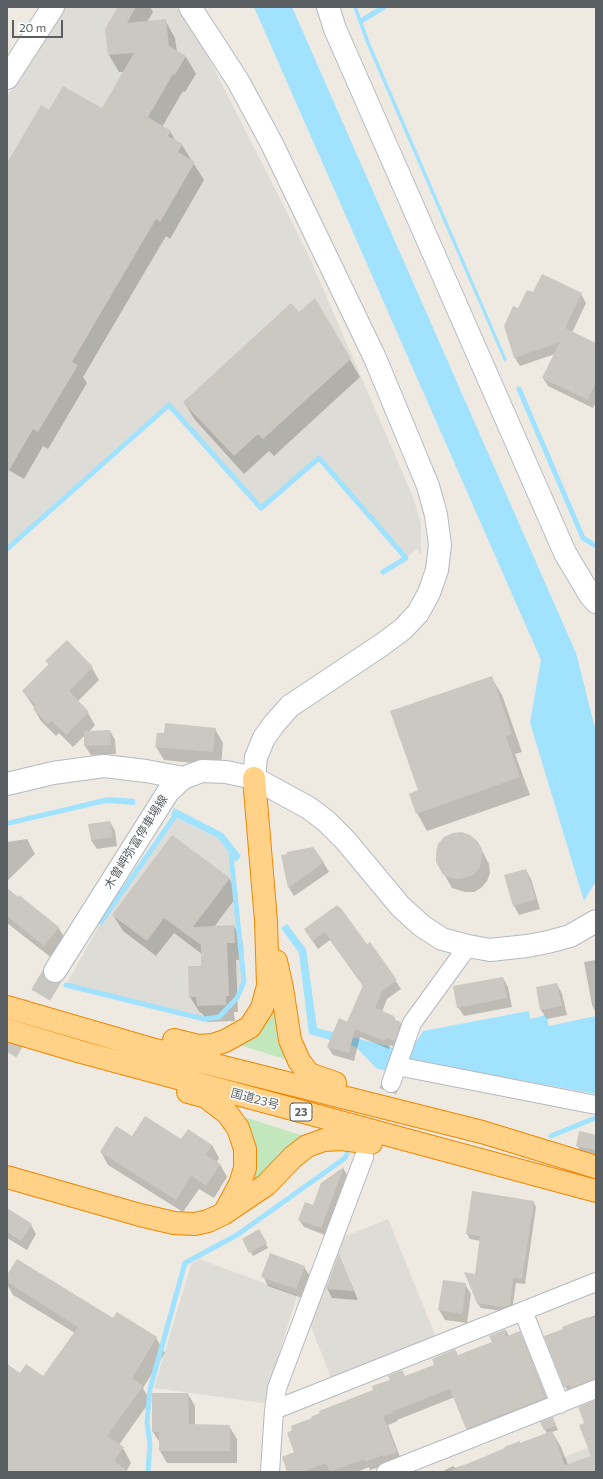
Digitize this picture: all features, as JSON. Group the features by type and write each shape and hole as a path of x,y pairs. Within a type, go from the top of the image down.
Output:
{"highway":[{"name":"23","path":"48,1019 112,1025 198,1046 213,1045 225,1041 250,1027 262,1008 268,986 266,921 254,778"},
{"name":"23","path":"266,921 282,988 290,1040 299,1061 309,1074 482,1132"},
{"name":"国道23号","path":"7,1007 155,1050 482,1132 596,1167"},
{"name":"国道23号","path":"7,1030 81,1052 596,1191"},
{"name":"23","path":"81,1052 138,1077 206,1098 227,1113 238,1128 245,1149 245,1168 240,1184 223,1214"},
{"name":"23","path":"7,1177 174,1223 196,1224 208,1222 223,1214 266,1185 293,1157 307,1146 324,1140 342,1139 477,1159"}],"street":[{"path":"7,78 54,7"},
{"path":"190,7 238,81 272,144 375,358 428,486 436,515 440,545 436,570 431,587 418,613 403,629 388,640 290,706 264,738 256,757 254,778"},
{"path":"328,7 335,29 565,553 590,595 596,602"},
{"path":"7,784 53,773 104,766 146,771 183,778"},
{"name":"木曽岬弥富停車場線","path":"55,971 156,808 168,792 183,778 202,771 226,772 254,778 308,808 326,821 346,841 400,906 422,926 442,939 490,950 527,946 570,936 596,921"},
{"path":"391,1083 412,1023 468,946"},
{"path":"398,1064 596,1105"},
{"path":"270,1472 277,1388 364,1157"},
{"path":"274,1410 596,1282"},
{"path":"523,1311 560,1404"},
{"path":"386,1472 596,1389"}],"shaded area":[{"path":"63,7 176,7 198,37 308,254 413,497 421,524 421,555 417,549 406,558 319,458 261,508 169,405 7,549 7,97"},
{"path":"174,817 218,838 231,855 244,982 237,998 219,1017 204,1019 66,985 101,922"},
{"path":"388,1219 436,1337 332,1380 308,1319 341,1238"},
{"path":"199,1259 297,1295 264,1403 154,1388 191,1265"},
{"path":"590,1447 596,1472 526,1472"}],"green space":[{"path":"274,991 291,1061 233,1043"},
{"path":"241,1116 310,1138 249,1185"}],"water":[{"path":"254,7 292,7 576,653 596,732 596,874 595,883 584,901 530,723 541,660"},
{"path":"353,7 357,7 370,43 507,360 504,361 367,45"},
{"path":"108,797 135,799 135,805 106,803 7,826 7,821"},
{"path":"174,808 223,833 241,856 236,862 218,838 171,815"},
{"path":"287,924 306,949 317,1028 410,1052 423,1031 529,1011 530,1019 546,1015 549,1026 596,1016 596,1094 393,1057 385,1071 376,1068 356,1047 309,1034 299,953 281,928"}],"building":[{"path":"118,7 136,7 127,23 166,19 169,46 186,56 175,75 173,74 148,117 171,131 168,136 183,144 178,152 195,162 160,222 156,219 72,362 78,365 38,432 33,429 7,474 7,163 41,105 49,110 63,86 102,108 134,53 108,55 105,29"},
{"path":"542,274 582,293 565,328 596,343 596,383 588,400 542,378 560,342 514,358 504,326 513,306 518,308 527,290 533,292"},
{"path":"315,298 351,359 263,439 258,434 234,456 183,402 291,303 299,312"},
{"path":"67,640 93,667 69,691 89,712 66,735 52,721 48,724 33,709 36,705 22,691 49,664 45,661"},
{"path":"492,676 512,734 506,737 520,777 416,814 409,794 418,790 390,711"},
{"path":"165,723 216,728 213,752 155,747 157,733 164,733"},
{"path":"110,730 111,745 84,746 84,731"},
{"path":"110,821 113,837 91,840 88,824"},
{"path":"462,832 470,835 477,841 482,849 482,858 480,867 474,874 465,878 456,879 443,875 436,862 436,853 438,844 444,837 453,833"},
{"path":"172,835 230,878 193,927 234,925 235,943 227,943 229,996 226,996 226,1005 197,1006 196,997 189,997 188,966 201,966 201,945 164,918 147,941 112,915"},
{"path":"313,847 324,862 288,888 281,855 287,854 287,852"},
{"path":"526,869 536,899 513,906 504,875"},
{"path":"7,888 18,897 19,895 59,927 44,946 7,916"},
{"path":"337,905 367,944 370,942 397,980 382,991 375,1008 394,1016 393,1019 401,1022 395,1041 386,1038 384,1041 355,1029 349,1053 327,1047 339,1018 347,1022 363,985 325,932 312,941 304,929"},
{"path":"503,977 507,998 457,1008 453,986"},
{"path":"557,983 562,1006 540,1010 536,987"},
{"path":"145,1116 181,1139 188,1129 212,1145 206,1155 220,1164 206,1186 191,1176 176,1200 100,1152 116,1126 132,1136"},
{"path":"579,1131 596,1135 596,1150 576,1146"},
{"path":"344,1167 321,1228 298,1220 305,1202 313,1205 321,1183"},
{"path":"472,1191 534,1201 522,1279 513,1278 510,1305 504,1307 477,1303 464,1272 475,1274 480,1236 466,1234"},
{"path":"7,1208 32,1224 21,1241 7,1232"},
{"path":"259,1229 267,1243 249,1253 242,1239"},
{"path":"270,1253 305,1266 296,1289 261,1277"},
{"path":"339,1254 354,1291 326,1289"},
{"path":"17,1259 113,1318 117,1312 157,1337 132,1378 143,1386 107,1436 124,1447 114,1461 129,1472 7,1472 7,1364 20,1373 26,1364 43,1376 78,1327 7,1282 7,1275"},
{"path":"443,1280 466,1283 462,1314 438,1310"},
{"path":"588,1317 589,1319 596,1317 596,1379 571,1388 569,1385 564,1387 544,1336"},
{"path":"506,1329 505,1337 520,1331 545,1398 466,1429 450,1389 383,1416 397,1452 383,1457 383,1455 365,1462 364,1459 330,1472 326,1463 302,1472 287,1472 282,1457 294,1452 287,1433 292,1430 291,1426 312,1418 311,1417 320,1413 319,1411 373,1390 372,1386 390,1380 388,1376 402,1370 405,1376 434,1365 432,1359 455,1349 458,1355 492,1342 489,1336"},
{"path":"152,1393 188,1393 189,1424 230,1425 230,1451 159,1451 159,1432 152,1432"},
{"path":"596,1400 596,1472 448,1472 505,1448 504,1447 520,1441 520,1443 552,1431 565,1465 591,1456 579,1425 584,1423 578,1407"},
{"path":"553,1417 556,1426 544,1430 540,1422"}],"waterway":[{"path":"361,21 384,7"},
{"path":"519,389 583,538 596,546"},
{"path":"7,549 169,405 261,508 319,458 406,558 383,572"},
{"path":"101,922 177,813"},
{"path":"66,985 204,1019 219,1017 237,998 244,982 231,855 233,853"},
{"path":"551,1136 595,1118"},
{"path":"148,1472 150,1444 147,1422 150,1389 185,1263 237,1235 345,1158 347,1154"}],"tunnel":[{"path":"7,1052 55,971"},
{"path":"369,1142 391,1083"}]}
